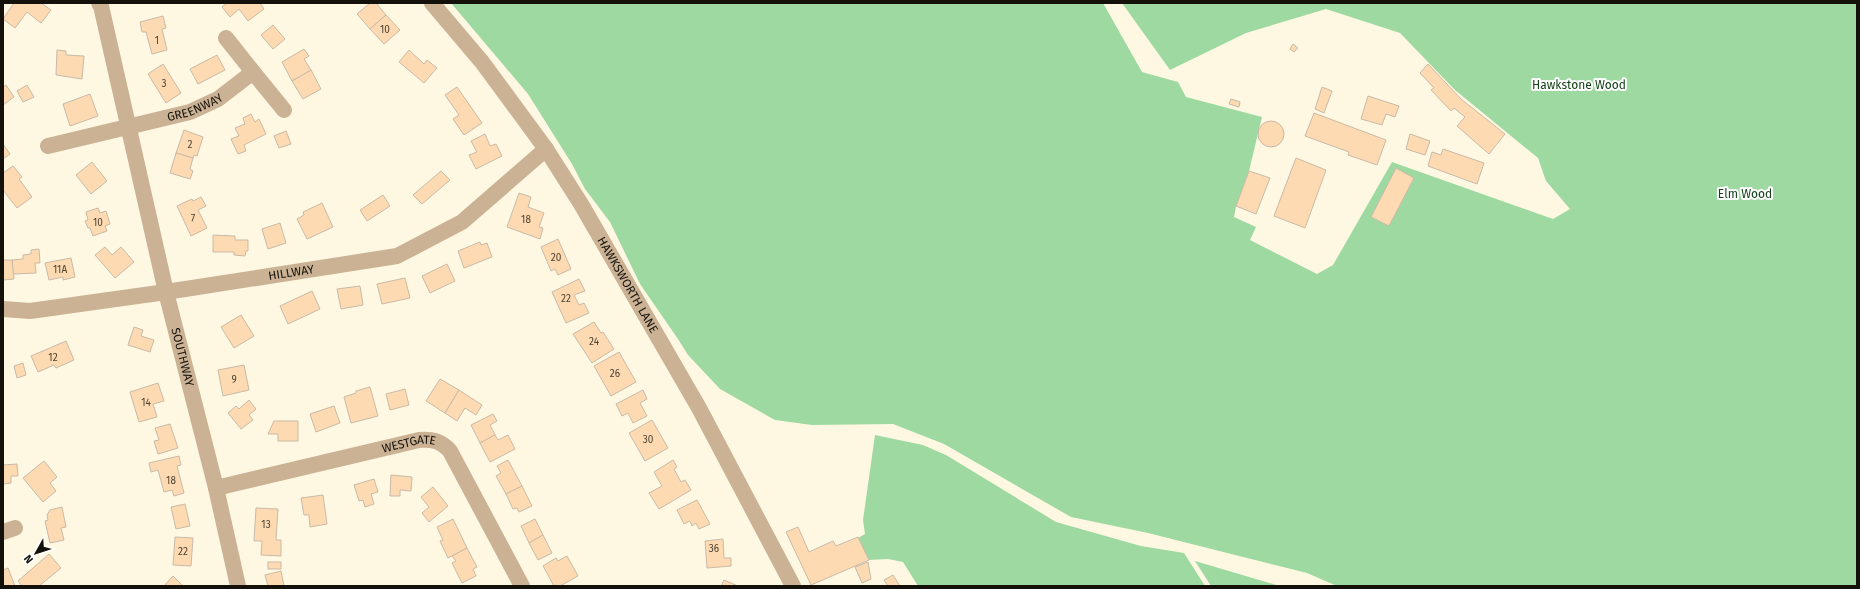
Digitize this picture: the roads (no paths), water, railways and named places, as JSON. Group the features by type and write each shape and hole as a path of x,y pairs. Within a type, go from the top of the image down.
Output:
{"street":[{"name":"SOUTHWAY","path":"99,3 102,6 166,292 216,488 238,586"},
{"name":"HAWKSWORTH LANE","path":"432,3 482,62 546,149 581,204 699,408 793,586"},
{"path":"226,38 284,110"},
{"name":"GREENWAY","path":"128,127 190,112 208,105 229,92 253,72"},
{"path":"48,146 128,127"},
{"name":"HILLWAY","path":"3,309 30,311 166,292 397,256 462,222 546,149"},
{"name":"WESTGATE","path":"216,488 419,440 435,440 444,444 450,451 522,586"}],"park label":[{"name":"Hawkstone Wood","path":"1579,85"},
{"name":"Elm Wood","path":"1745,194"}]}
